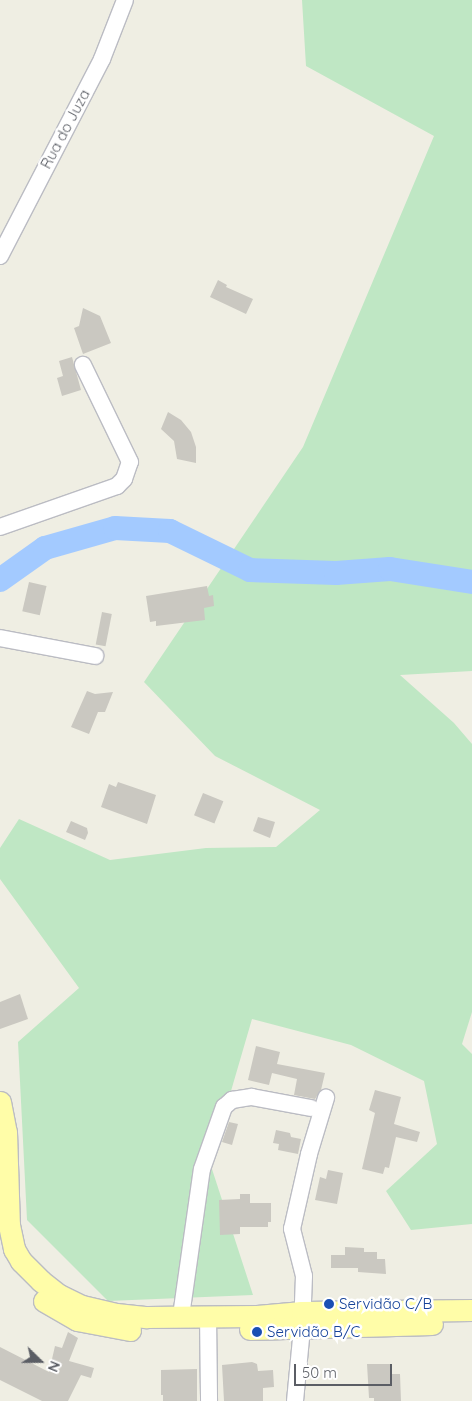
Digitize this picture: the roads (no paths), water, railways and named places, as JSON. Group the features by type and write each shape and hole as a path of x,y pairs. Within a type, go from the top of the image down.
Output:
{"main road":[{"path":"0,1102 6,1132 9,1225 14,1249 21,1260 40,1281 59,1295 82,1306 116,1314 147,1318 181,1316 208,1322"},
{"path":"0,1239 11,1268 20,1279 51,1307 77,1320 113,1329 140,1332 208,1322 466,1317"}],"street":[{"name":"Rua do Juza","path":"0,256 102,59 125,0"},
{"path":"0,527 117,486 124,478 130,462 83,365"},
{"path":"0,638 95,656"},
{"path":"181,1316 202,1169 224,1107 232,1100 252,1097 311,1108"},
{"path":"295,1401 304,1276 292,1229 309,1154 326,1098"},
{"path":"208,1322 209,1401"}],"waterway":[{"path":"0,580 45,548 115,528 170,531 250,570 336,573 390,569 472,582"}],"place":[{"name":"Servidão C/B","path":"329,1304"},
{"name":"Servidão B/C","path":"257,1332"}]}
